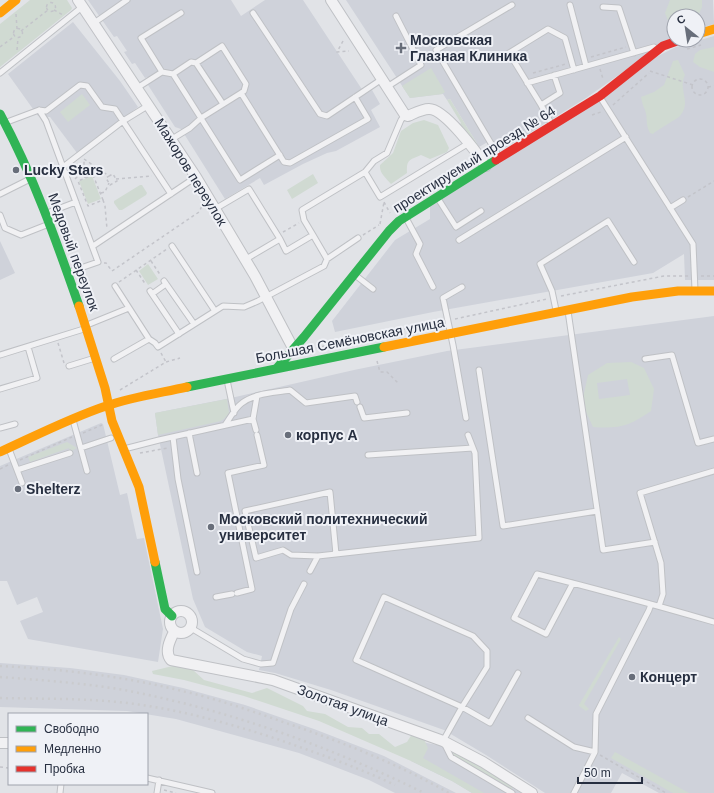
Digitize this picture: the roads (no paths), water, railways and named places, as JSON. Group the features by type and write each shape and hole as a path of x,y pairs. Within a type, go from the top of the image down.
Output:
{"street":[{"path":"0,13 16,0"},
{"path":"331,0 405,116 429,109 436,111 446,118 469,143 486,166"},
{"name":"Мажоров переулок","path":"80,3 196,177 246,259 294,350"},
{"name":"проектируемый проезд № 64","path":"277,368 294,350 389,231 405,217 600,96 666,45"},
{"name":"Медовый переулок","path":"0,114 46,213 68,272 96,358 109,405"},
{"name":"Большая Семёновская улица","path":"4,450 73,419 109,405 277,368 556,312 660,293 714,291"},
{"name":"Золотая улица","path":"109,405 112,421 139,487 166,609 172,616 170,624 174,632 164,651 171,660 273,680 443,741 483,762 532,793"},
{"path":"172,616 178,612 186,613 192,619 191,628 185,633 174,632"}],"lane":[{"path":"94,23 119,2 127,0"},
{"path":"0,73 68,18 80,3"},
{"path":"500,158 436,50 512,5"},
{"path":"570,5 586,66"},
{"path":"603,7 619,8 634,53"},
{"path":"162,72 141,38 181,13"},
{"path":"253,13 320,114 327,116 355,97 421,65 396,16"},
{"path":"552,125 509,54 548,29 565,38 574,70"},
{"path":"137,88 162,72 173,74 191,62 196,63 222,46 246,84 244,91 201,118 190,128 172,139"},
{"path":"527,83 663,46"},
{"path":"196,63 223,104"},
{"path":"173,74 240,180 280,155"},
{"path":"541,105 560,93 554,75"},
{"path":"5,123 38,110 46,110 80,85 87,86 102,106 115,109 171,194"},
{"path":"241,93 284,162 290,163 368,118 355,97"},
{"path":"600,96 693,244 696,291"},
{"path":"63,167 123,121 149,105"},
{"path":"38,110 46,122 98,262 68,272"},
{"path":"327,259 304,220 302,210 365,172 374,161 387,153 401,120 405,116"},
{"path":"459,240 626,137"},
{"path":"365,172 380,197 469,143"},
{"path":"92,246 196,177"},
{"path":"0,194 31,179"},
{"path":"215,209 249,189 280,237 286,251 313,235"},
{"path":"437,196 456,227 481,211"},
{"path":"670,208 683,200"},
{"path":"46,213 76,202"},
{"path":"0,215 5,228 21,234 50,224"},
{"path":"405,217 420,244 416,254 433,287"},
{"path":"556,312 552,291 540,264 608,221 634,262"},
{"path":"246,259 280,237"},
{"path":"115,286 149,339 158,347 223,306 244,307 324,266 327,259 358,238"},
{"path":"172,246 215,311"},
{"path":"355,275 373,290"},
{"path":"179,334 151,292 165,282 194,324"},
{"path":"462,287 443,298 466,418"},
{"path":"0,355 86,327 129,308"},
{"path":"568,310 603,550 655,542"},
{"path":"114,359 149,339"},
{"path":"0,389 37,378 28,347"},
{"path":"644,359 672,355 698,443 714,439"},
{"path":"69,366 96,358"},
{"path":"479,370 502,526 597,511"},
{"path":"227,379 234,412"},
{"path":"225,425 242,403 257,396 290,390 306,403 355,396 357,402"},
{"path":"216,597 252,590 228,473 264,465 253,419 257,396"},
{"path":"360,407 364,418 407,413"},
{"path":"73,419 87,471"},
{"path":"123,450 189,433 253,419"},
{"path":"0,428 15,424"},
{"path":"189,433 197,472"},
{"path":"336,554 330,492 245,511 256,558 283,550 291,555 318,556 336,554 479,538 475,453 468,435"},
{"path":"173,437 178,479 197,572"},
{"path":"81,448 111,438"},
{"path":"368,454 473,448"},
{"path":"4,450 14,462 22,483"},
{"path":"17,470 70,454"},
{"path":"659,606 663,594 662,563 640,493 714,471"},
{"path":"310,571 318,556"},
{"path":"573,583 546,634 514,618 537,574 573,583 659,606 714,622"},
{"path":"191,628 243,659 260,664 273,663 291,609 304,584"},
{"path":"512,793 451,757 443,741 462,707 487,667 487,651 473,636 384,597 356,660 462,707 490,723 518,673"},
{"path":"574,793 595,752 596,714 650,610 651,604"},
{"path":"528,718 574,747 595,752"},
{"path":"148,778 212,793"},
{"path":"158,791 159,780"}],"railway":[{"path":"0,666 69,671 115,677 208,698 260,714 349,746 410,772 449,793"},
{"path":"0,677 62,682 124,690 201,708 277,731 315,745 424,793"},
{"path":"0,698 111,701 184,713 240,727 277,739 352,766 395,785"}],"place":[{"name":"Московская Глазная Клиника","path":"401,48"},
{"name":"Lucky Stars","path":"16,170"},
{"name":"корпус А","path":"288,435"},
{"name":"Shelterz","path":"18,489"},
{"name":"Московский политехнический университет","path":"211,527"},
{"name":"Концерт","path":"632,677"}]}
